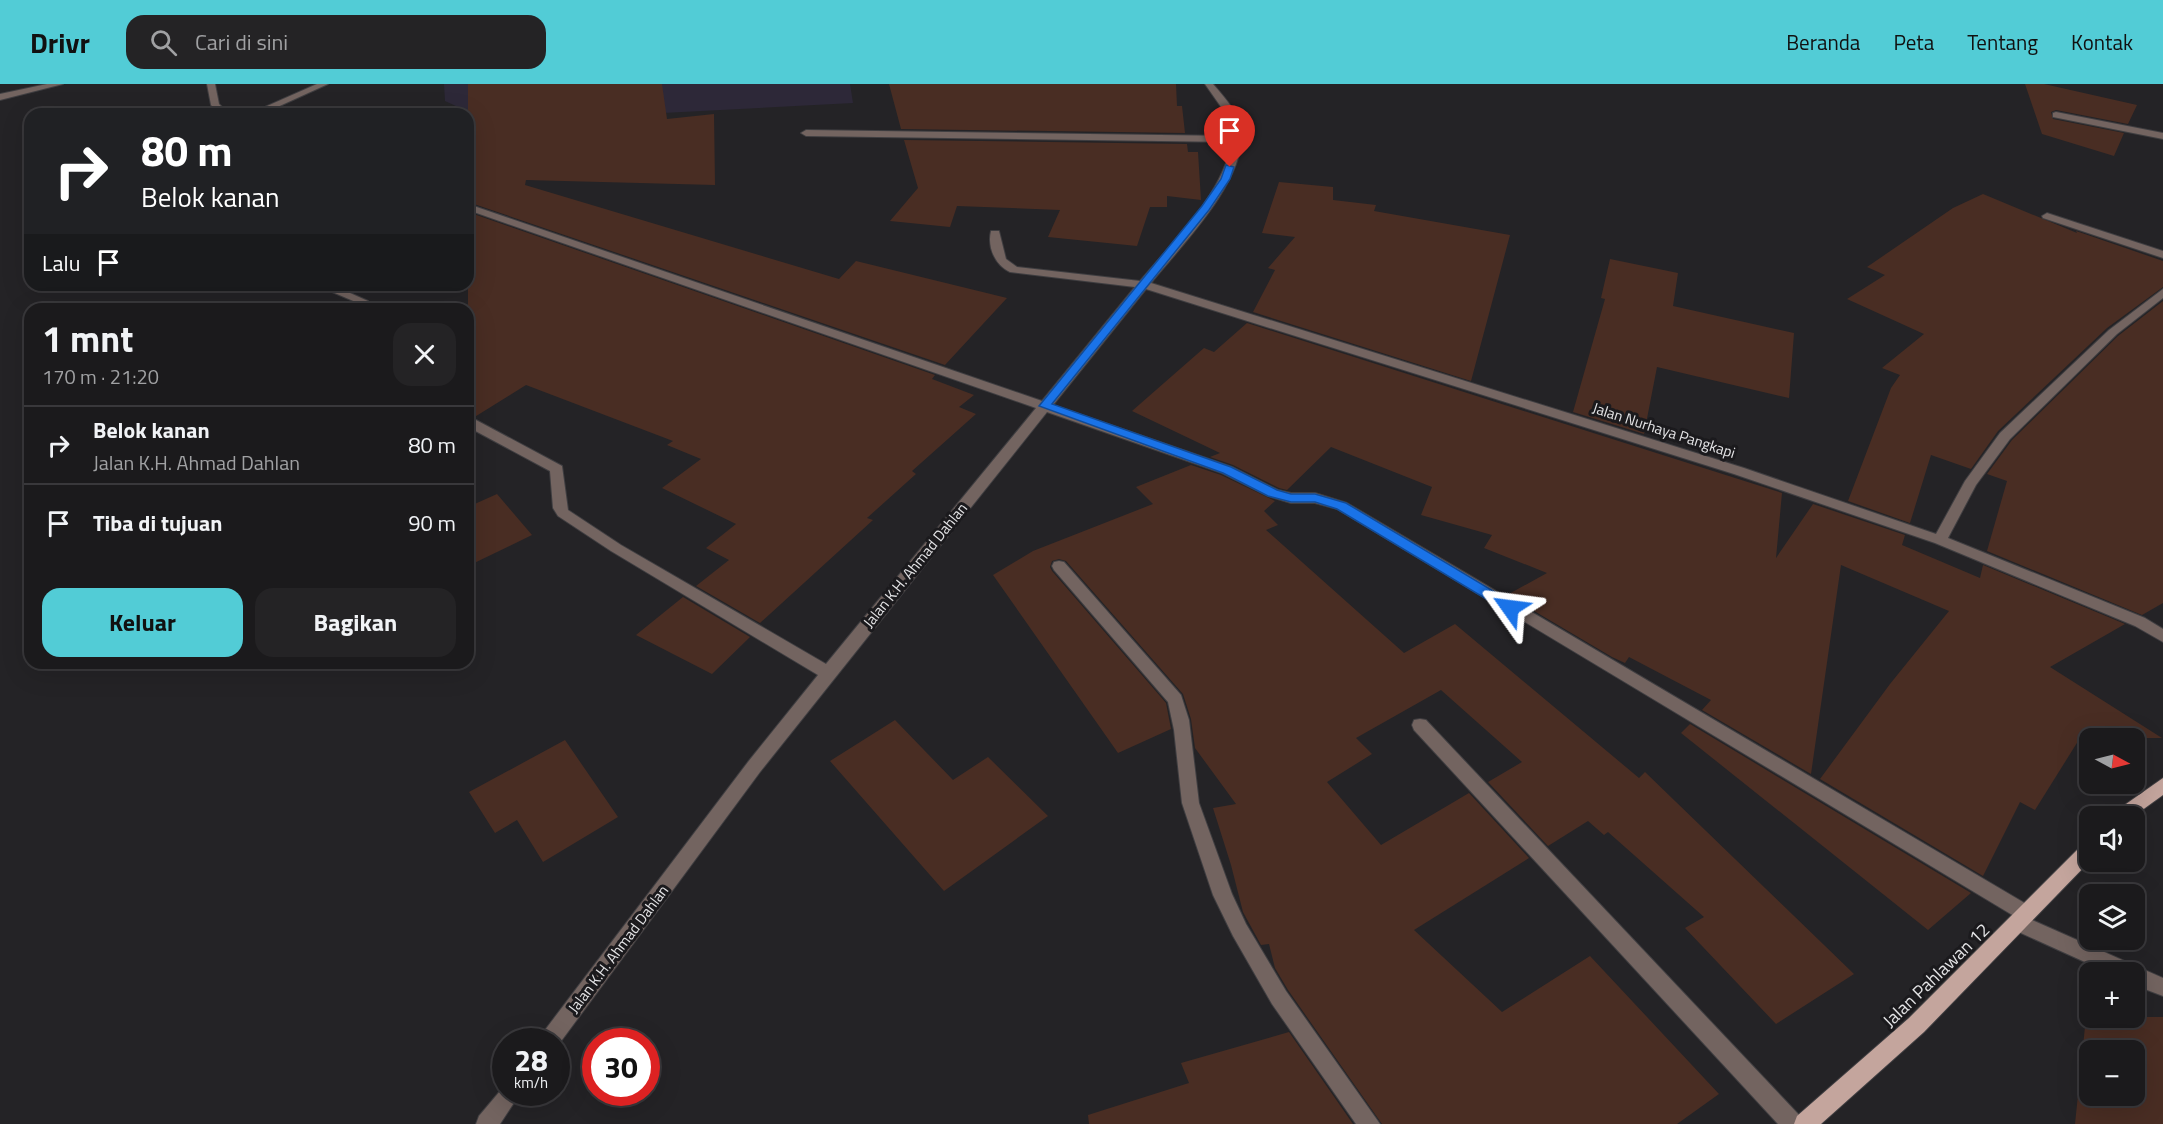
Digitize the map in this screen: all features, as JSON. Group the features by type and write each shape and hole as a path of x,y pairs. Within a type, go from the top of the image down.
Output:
{"main road":[{"path":"2135,806 2163,785"},
{"name":"Jalan Pahlawan 12","path":"1805,1124 1851,1087 2023,919 2079,860"}],"street":[{"path":"0,97 59,84"},
{"path":"211,84 215,105 218,108"},
{"path":"268,108 324,84"},
{"path":"806,133 1238,139 1233,118 1209,84"},
{"path":"2056,115 2163,136"},
{"name":"Jalan K.H. Ahmad Dahlan","path":"559,1028 754,767 828,673 1206,208 1225,179 1238,139"},
{"path":"474,209 1227,470 1273,493 1291,498 1315,498 1342,506 2023,919 2108,962"},
{"path":"2047,216 2163,255"},
{"name":"Jalan Nurhaya Pangkapi","path":"995,233 999,258 1004,266 1014,270 1144,285 1739,471 1940,540 2140,622 2163,636"},
{"path":"337,291 362,301"},
{"path":"1940,540 1970,484 2005,436 2113,332 2163,292"},
{"path":"474,425 557,469 559,500 563,513 616,548 828,673"},
{"path":"1059,566 1175,699 1182,719 1187,786 1209,860 1233,920 1270,982 1369,1124"},
{"path":"1420,725 1792,1124"},
{"path":"2145,980 2163,987"},
{"path":"487,1124 500,1106"}],"shaded area":[{"path":"444,84 850,84 853,103 663,113 513,132 474,114 474,108 460,108 445,101"}],"building":[{"path":"468,84 662,84 667,119 714,114 715,185 526,180 525,185 839,279 856,261 1007,298 945,365 474,204 474,108 468,108"},
{"path":"889,84 1176,84 1177,106 1182,106 1185,133 901,129"},
{"path":"2025,84 2044,84 2137,105 2128,124 2056,110 2051,112 2053,119 2124,133 2114,156 2042,134"},
{"path":"904,140 1187,144 1188,152 1198,152 1201,200 1167,196 1167,207 1150,207 1137,246 1048,237 1060,210 957,206 950,227 890,221 918,188"},
{"path":"1279,182 1333,187 1333,200 1376,205 1374,211 1510,235 1471,381 1253,312 1275,270 1268,268 1295,237 1262,233"},
{"path":"1983,194 2077,233 2076,231 2163,261 2163,287 2107,328 1998,431 1971,469 1931,455 1910,523 1848,501 1891,388 1900,375 1882,368 1924,334 1847,299 1885,275 1867,267 1953,208"},
{"path":"474,214 935,375 932,379 974,395 959,407 976,414 912,471 916,474 867,518 873,520 760,623 696,586 729,560 706,548 736,524 662,488 701,459 667,445 673,441 526,385 474,417 474,303 468,303 468,291 474,291"},
{"path":"1610,259 1678,273 1673,306 1794,333 1789,398 1657,367 1644,434 1573,412 1605,299 1601,298"},
{"path":"2163,301 2163,603 2142,615 1987,551 2007,481 1987,474 2012,440 2118,336"},
{"path":"1247,323 1782,493 1776,558 1813,504 1905,535 1902,545 1980,578 1983,565 2125,624 2050,667 2162,738 2145,738 2145,728 2079,728 2079,740 2035,810 2020,802 1983,876 1820,779 1890,684 1949,611 1841,565 1811,774 1702,710 1711,700 1629,657 1625,663 1612,657 1507,595 1547,573 1484,548 1492,535 1421,515 1432,487 1331,447 1287,490 1279,488 1233,465 1210,457 1220,453 1132,411 1204,348 1214,352"},
{"path":"1191,465 1221,475 1275,501 1264,511 1278,525 1266,530 1404,653 1455,624 1639,778 1645,772 1854,974 1776,1024 1685,928 1704,917 1608,832 1604,835 1588,821 1548,846 1488,782 1522,762 1441,690 1356,738 1372,754 1327,782 1381,845 1469,793 1529,858 1414,930 1502,1012 1590,956 1719,1094 1677,1124 1382,1124 1288,990 1275,968 1269,944 1261,945 1243,912 1213,808 1236,804 1195,748 1191,719 1183,694 1066,561 1059,559 1052,561 1050,567 1052,571 1166,703 1171,729 1118,753 993,575 1033,551 1153,504 1136,487"},
{"path":"497,494 532,535 474,563 474,504"},
{"path":"683,597 750,637 712,674 636,635"},
{"path":"895,720 953,780 988,757 1048,816 944,891 830,761"},
{"path":"1690,724 1971,893 1928,930 1681,733"},
{"path":"565,740 618,817 543,862 517,820 495,833 469,792"},
{"path":"2145,1017 2163,1017 2163,1124 2075,1124 2079,1085 2079,1106 2145,1106 2145,1040 2084,1040 2085,1028 2145,1028"},
{"path":"1289,1032 1353,1124 1089,1124 1088,1115 1189,1083 1181,1063"}],"route":[{"path":"1230,167 1206,208 1045,406 1227,470 1273,493 1291,498 1315,498 1342,506 1510,608"}]}
